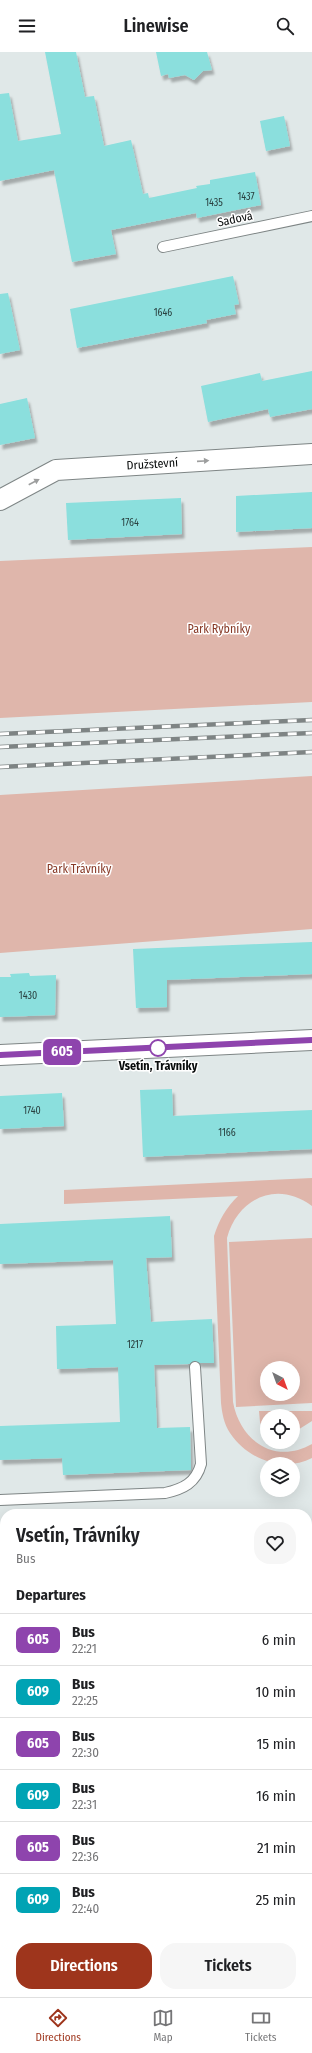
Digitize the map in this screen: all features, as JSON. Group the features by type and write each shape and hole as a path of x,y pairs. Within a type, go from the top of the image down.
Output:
{"street":[{"name":"Družstevní","path":"0,500 56,470 312,454"},
{"path":"0,1055 312,1040"}],"lane":[{"name":"Sadová","path":"163,247 312,216"},
{"path":"0,1500 165,1493 180,1490 191,1483 198,1475 201,1464 195,1367"}],"green space":[{"name":"Park Rybníky","path":"312,547 312,702 0,718 0,561"},
{"name":"Park Trávníky","path":"312,776 312,929 0,953 0,795"},
{"path":"312,1178 312,1206 299,1198 286,1194 273,1194 260,1197 240,1212 232,1224 227,1238 233,1402 237,1416 243,1428 251,1438 260,1445 260,1449 285,1452 298,1450 312,1444 312,1458 300,1462 300,1457 260,1458 246,1450 237,1442 228,1430 225,1422 221,1403 214,1236 223,1214 238,1196 64,1204 64,1190"},
{"path":"312,1238 312,1403 236,1407 229,1242"},
{"path":"300,1411 312,1411 312,1421 300,1429"}],"building":[{"path":"45,52 76,52 85,97 94,96 104,146 131,140 143,194 148,193 149,198 197,188 196,186 210,184 210,180 255,172 261,205 197,218 196,213 111,230 116,254 72,262 54,170 0,181 0,94 9,93 18,141 61,134"},
{"path":"156,52 207,52 212,70 203,71 194,80 185,75 169,78 168,74 161,76"},
{"path":"284,116 290,146 266,151 260,121"},
{"path":"233,276 239,304 234,305 236,314 206,320 207,323 77,348 70,309"},
{"path":"8,293 20,350 0,354 0,294"},
{"path":"312,371 312,409 270,417 268,409 208,422 201,386 260,373 262,381"},
{"path":"27,398 35,438 0,445 0,404"},
{"path":"312,492 312,528 236,532 236,496"},
{"path":"181,498 182,534 68,540 66,503"},
{"path":"312,942 312,974 167,980 167,1007 136,1008 133,949"},
{"path":"29,973 30,976 56,975 55,1015 0,1017 0,977 11,977 10,974"},
{"path":"172,1089 173,1116 312,1110 312,1149 143,1157 140,1090"},
{"path":"62,1093 64,1126 0,1129 0,1096"},
{"path":"170,1216 172,1257 146,1258 151,1322 212,1319 214,1363 200,1363 195,1361 189,1364 154,1365 157,1428 190,1427 191,1470 63,1475 62,1458 0,1460 0,1426 120,1422 118,1367 57,1369 56,1326 116,1324 113,1260 0,1264 0,1224"}],"railway":[{"path":"0,734 312,720"},
{"path":"0,747 312,733"},
{"path":"0,767 312,752"}],"bus line":[{"name":"605","path":"0,1055 312,1040"}],"place":[{"name":"Vsetín, Trávníky","path":"158,1048"}]}
